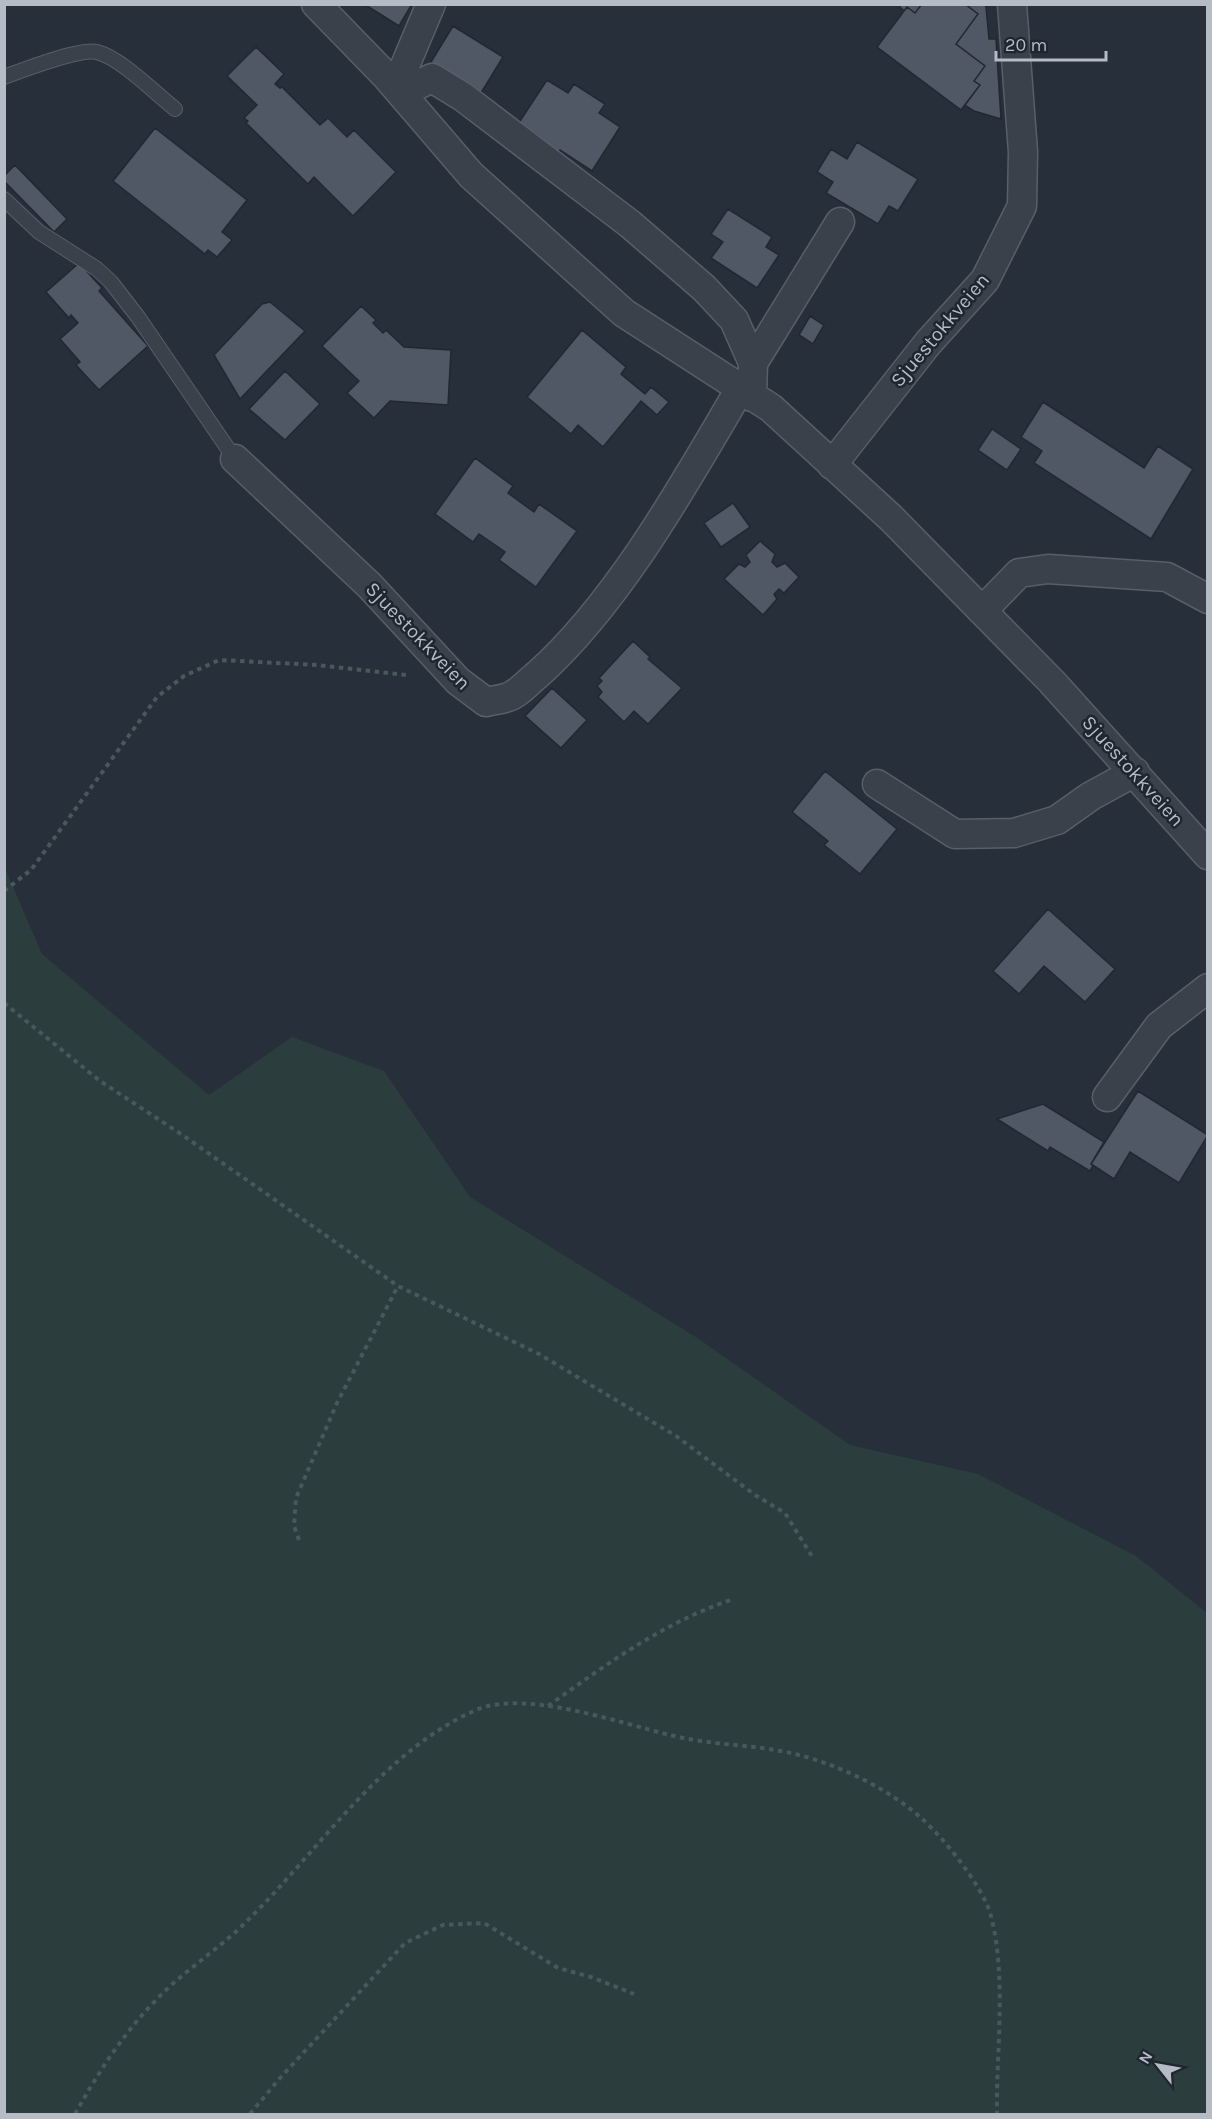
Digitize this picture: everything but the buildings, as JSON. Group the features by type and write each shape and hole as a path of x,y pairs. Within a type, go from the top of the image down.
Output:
{"street":[{"name":"Sjuestokkveien","path":"316,4 399,90 471,175 624,313 771,408 891,518 1135,772 1208,855"},
{"path":"399,90 431,4"},
{"name":"Sjuestokkveien","path":"832,465 928,343 986,280 1022,206 1023,152 1016,30 1012,4"},
{"name":"Sjuestokkveien","path":"235,459 370,586 458,681 486,702 510,697 561,653 611,593 697,461 746,393 753,363 734,320 704,288 630,224 463,97 432,78 399,90"},
{"path":"753,363 840,222"},
{"path":"982,611 1019,573 1048,569 1167,577 1208,599"},
{"path":"877,784 955,834 1014,833 1057,820 1091,796 1135,772"},
{"path":"1107,1097 1159,1026 1208,988"}],"lane":[{"path":"4,77 61,58 97,52 120,64 175,110"},
{"path":"4,198 39,232 97,269 111,282 138,317 235,459"}],"path":[{"path":"4,891 31,870 158,697 184,676 219,660 317,664 458,681"},
{"path":"4,1003 100,1081 181,1134 398,1286 540,1354 676,1436 754,1495 785,1513 813,1558"},
{"path":"299,1540 294,1526 296,1498 337,1403 398,1286"},
{"path":"547,1706 645,1639 693,1613 733,1599"},
{"path":"75,2115 110,2055 159,1997 248,1920 349,1811 413,1749 437,1730 480,1708 509,1703 547,1706 694,1741 755,1747 800,1755 873,1785 912,1809 973,1878 990,1915 998,1973 996,2115"},
{"path":"250,2115 280,2078 405,1942 443,1925 484,1923 558,1968 591,1977 634,1994"}],"shaded area":[{"path":"4,866 42,954 209,1095 292,1037 384,1071 470,1197 699,1339 850,1445 978,1474 1136,1556 1207,1613 1207,2114 5,2114"}]}
